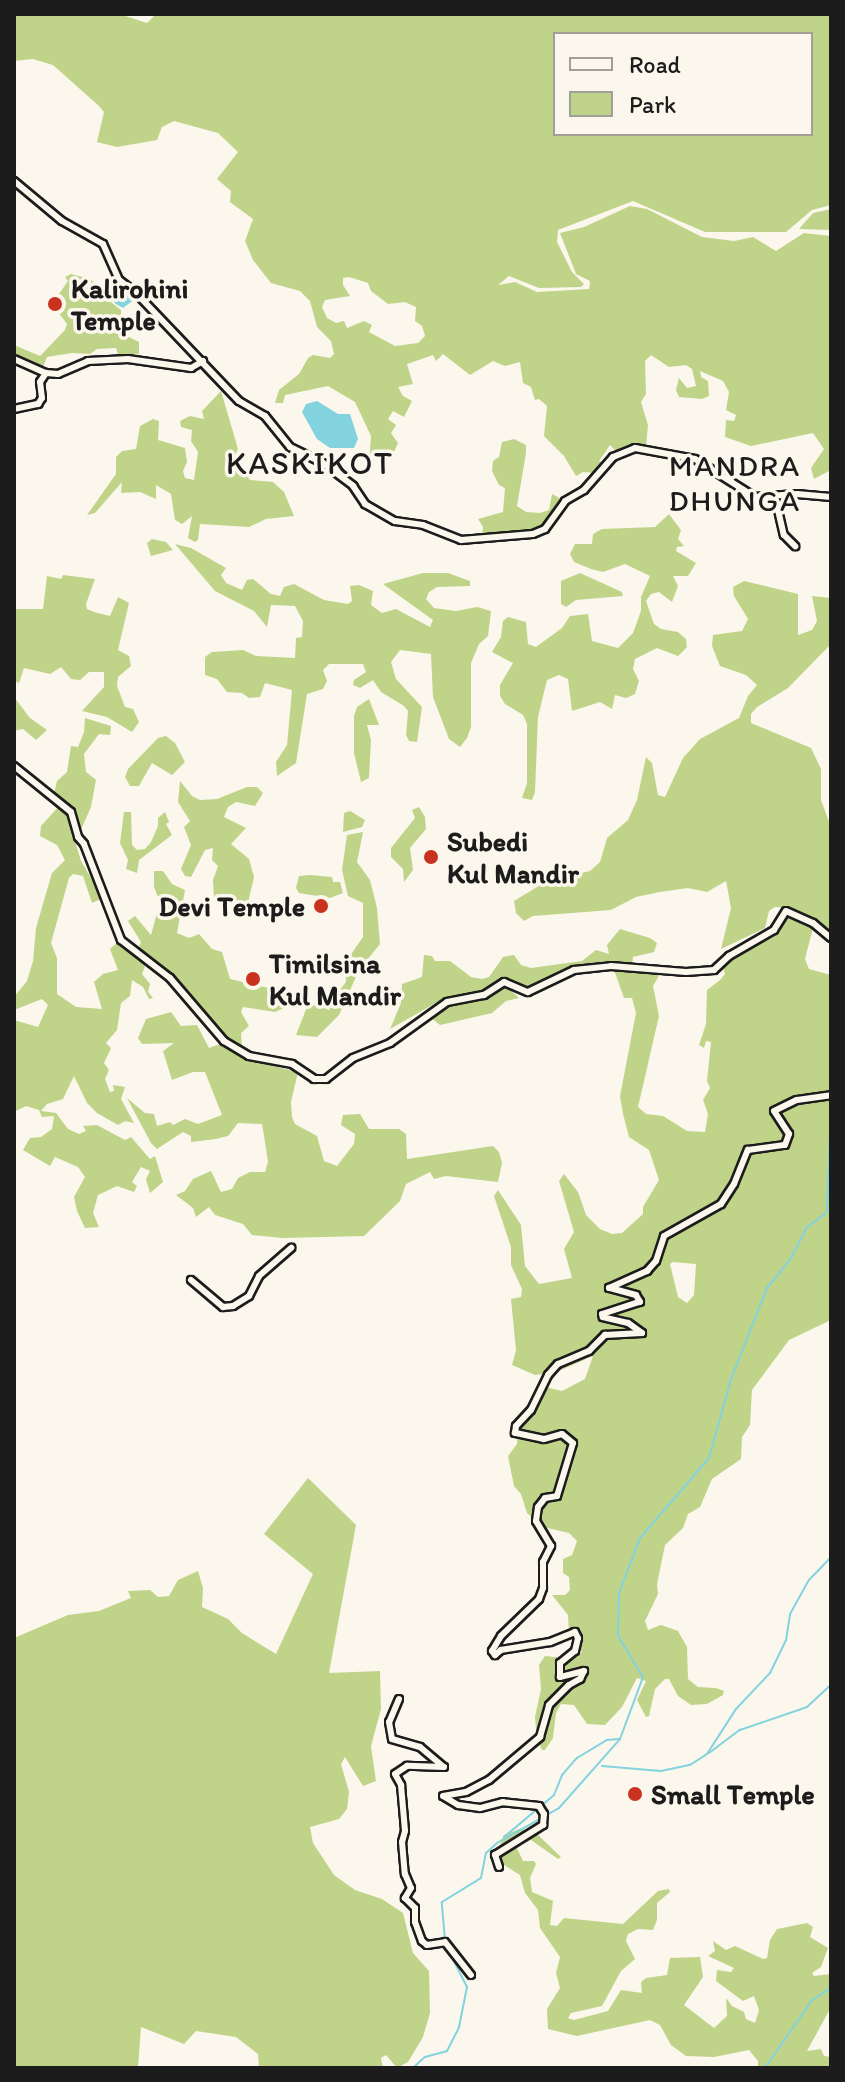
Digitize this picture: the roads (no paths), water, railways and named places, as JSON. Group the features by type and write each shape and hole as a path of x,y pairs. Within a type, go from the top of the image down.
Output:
{"street":[{"path":"14,181 62,221 103,244 119,280 136,293 239,401 265,416 290,447 323,463 353,486 376,512 461,540 525,535 545,529 565,501 584,490 613,457 627,448 695,459 747,494 831,497"},
{"path":"14,359 46,373 58,374 88,361 128,359 191,368 203,361"},
{"path":"14,409 38,404 42,398 40,382 46,373"},
{"path":"775,497 784,535 795,546"},
{"path":"14,766 71,812 78,837 84,844 121,940 170,978 208,1018 224,1041 249,1056 292,1064 314,1079 326,1079 353,1058 390,1043 447,1002 484,995 504,982 528,992 574,970 611,966 686,972 714,970 729,956 774,930 786,911 813,923 831,938"},
{"path":"499,1867 495,1855 543,1825 544,1814 539,1806 503,1802 480,1808 458,1805 443,1796 466,1792 489,1780 540,1737 549,1705 569,1685 580,1679 584,1671 560,1677 560,1663 575,1651 578,1638 575,1632 550,1642 501,1650 495,1655 492,1651 501,1636 539,1599 543,1588 543,1562 551,1546 536,1521 538,1507 545,1498 557,1496 573,1443 562,1434 544,1439 515,1433 516,1426 531,1410 548,1375 558,1364 589,1351 605,1335 642,1333 628,1323 603,1317 602,1314 640,1302 640,1297 609,1288 647,1271 656,1261 664,1236 721,1204 734,1184 748,1150 785,1145 789,1134 774,1111 797,1100 831,1095"},
{"path":"191,1280 223,1307 233,1306 249,1296 259,1276 291,1248"},
{"path":"399,1699 389,1722 392,1739 420,1747 444,1767 407,1766 395,1774 401,1785 405,1874 411,1888 405,1898 415,1908 415,1922 422,1941 427,1945 445,1942 471,1975"}],"water":[{"path":"110,281 117,282 135,299 123,308 116,304 103,291"},
{"path":"317,401 338,414 350,414 358,439 354,448 330,448 317,439 302,412 306,404"}],"waterway":[{"path":"445,1940 442,1902 481,1878 486,1853 497,1843 559,1808 620,1739 643,1677 618,1636 619,1593 640,1538 709,1458 731,1379 767,1288 790,1260 806,1228 827,1212 831,1110"},
{"path":"602,1766 661,1771 690,1765 707,1754 736,1709 770,1673 786,1640 790,1614 809,1580 831,1557"},
{"path":"709,1753 740,1730 807,1707 831,1685"},
{"path":"504,1837 554,1795 562,1775 577,1758 607,1740 619,1739"},
{"path":"413,2068 425,2057 447,2051 459,2027 467,1987 450,1953"},
{"path":"765,2068 812,2000 831,1988"}],"place":[{"name":"Kalirohini Temple","path":"55,304"},
{"name":"Subedi Kul Mandir","path":"431,857"},
{"name":"Devi Temple","path":"321,906"},
{"name":"Timilsina Kul Mandir","path":"253,979"},
{"name":"Small Temple","path":"635,1794"}],"district":[{"name":"KASKIKOT","path":"310,463"},
{"name":"MANDRA DHUNGA","path":"735,483"}]}
